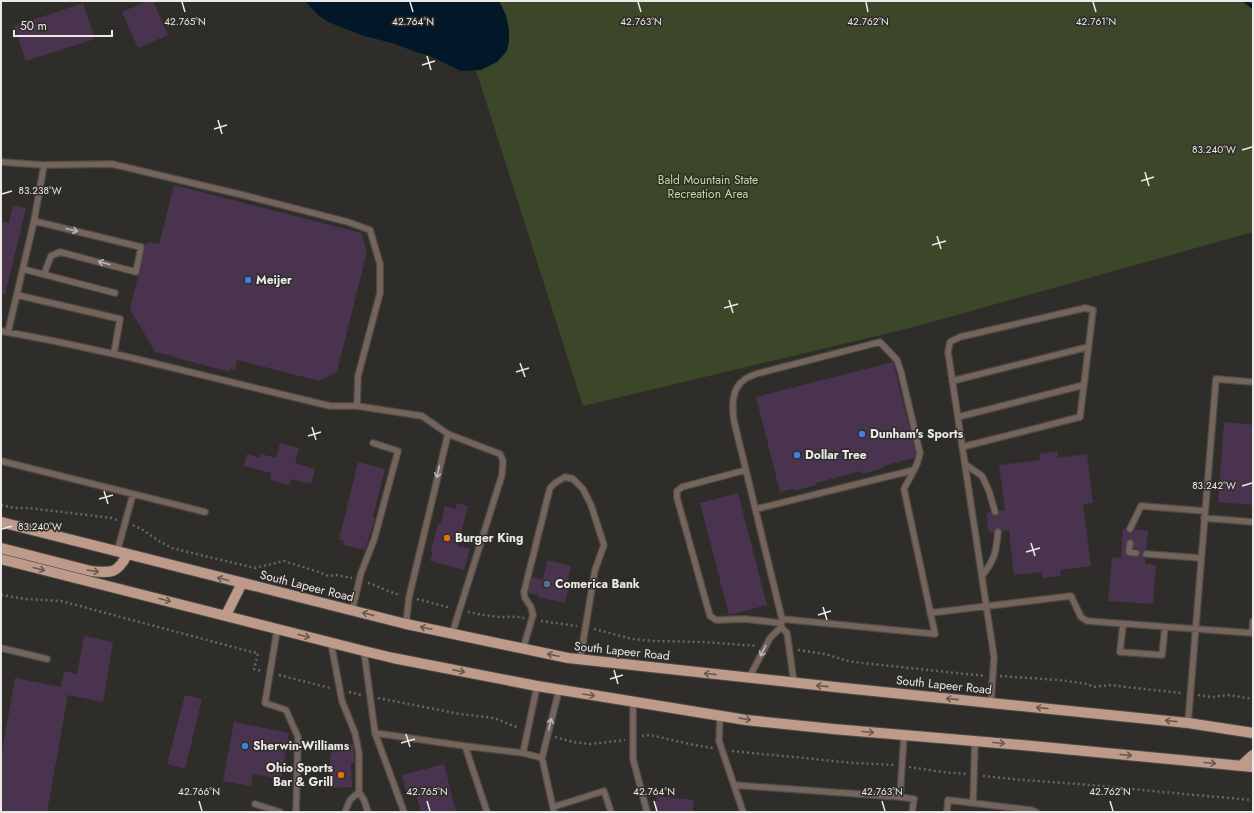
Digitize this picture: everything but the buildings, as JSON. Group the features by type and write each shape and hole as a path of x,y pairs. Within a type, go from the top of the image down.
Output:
{"main road":[{"name":"South Lapeer Road","path":"1,522 127,555 406,624 580,660 1188,723 1253,733"},
{"path":"1,548 91,571 104,572 114,571 122,566 127,555"},
{"path":"1,559 226,615 277,630 393,658 559,690 720,716 832,729 1253,767"},
{"path":"226,615 242,583"},
{"path":"1242,766 1253,755"}],"lane":[{"path":"1,162 44,165 112,164 247,196 348,222 370,230 380,264 380,293 358,376 357,406"},
{"path":"8,332 34,221 44,165"},
{"path":"34,221 141,247 136,272 60,252 51,256 44,274"},
{"path":"22,268 115,293"},
{"path":"17,295 120,319 114,354"},
{"path":"962,447 1080,417 1093,310 1085,308 960,337 950,342 948,352 952,381 958,417 962,447 994,657 991,703"},
{"path":"1,331 54,340 330,406 357,406 422,416 448,434 500,454 503,461 502,475 452,634"},
{"path":"746,470 682,487 678,491 677,498 710,616 716,620 745,619 781,623 935,634 904,489 920,454 897,360 880,342 756,374 743,380 734,393 732,407 734,421 756,509 781,623 787,633 794,683"},
{"path":"952,381 1088,347"},
{"path":"1188,723 1216,379 1253,382"},
{"path":"958,417 1084,385"},
{"path":"406,624 409,597 448,434"},
{"path":"352,611 359,581 374,540 398,451 373,443"},
{"path":"1,461 205,512"},
{"path":"965,464 982,476 989,491 995,512"},
{"path":"756,509 914,470"},
{"path":"523,649 533,615 531,607 525,598 524,592 528,573 550,488 565,477 573,479 583,489 591,505 604,545 595,570 580,660"},
{"path":"117,552 133,494"},
{"path":"1130,529 1141,506 1205,511"},
{"path":"1204,518 1253,522"},
{"path":"982,576 991,564 996,551 998,532"},
{"path":"1130,543 1129,552 1136,553"},
{"path":"1146,554 1201,558"},
{"path":"930,613 986,605 1071,596 1081,617 1087,621 1252,633 1253,620"},
{"path":"749,678 770,638 781,623"},
{"path":"1122,624 1120,652 1162,655 1165,627"},
{"path":"277,630 265,703 286,710 298,737 296,812"},
{"path":"330,643 342,701 355,733 359,753 359,792 364,800 368,812"},
{"path":"1,648 47,659"},
{"path":"364,651 375,733 404,812"},
{"path":"523,753 537,686"},
{"path":"559,690 542,758 554,809 604,791 610,812"},
{"path":"633,702 633,759 647,812"},
{"path":"720,716 719,741 742,812"},
{"path":"375,733 523,753 542,758"},
{"path":"900,797 904,735"},
{"path":"973,803 975,741"},
{"path":"465,746 487,812"},
{"path":"734,785 914,799 912,812"},
{"path":"345,812 350,800 359,792"},
{"path":"947,812 948,800 1031,810 1036,812"},
{"path":"255,804 280,812"}],"path":[{"path":"1,505 15,508 29,508 112,518 136,526 158,541 172,548 255,568 284,561 328,576 336,575 348,577 382,588 395,594 481,615 500,617 514,616 555,622 570,626 585,627 632,638 654,641 704,642 765,647"},
{"path":"1,595 26,599 61,601 258,653 254,669 340,690 460,714 494,718 528,731"},
{"path":"789,649 825,654 848,661 862,663 974,675 1059,680 1087,684 1094,687 1109,685 1212,697 1228,695 1253,699"},
{"path":"548,735 573,742 590,744 620,741 650,735 722,750 854,763 902,766 1029,781 1253,800"}],"green space":[{"name":"Bald Mountain State Recreation Area","path":"454,1 1253,1 1253,232 914,327 583,406"}],"water":[{"path":"305,1 499,1 506,15 509,29 507,51 497,62 481,70 461,71 428,55 392,43 364,36 328,22 318,15"}],"waterway":[{"path":"1245,1 1253,7"}],"place":[{"name":"Meijer","path":"248,280"},
{"name":"Dunham's Sports","path":"862,434"},
{"name":"Dollar Tree","path":"797,455"},
{"name":"Burger King","path":"447,538"},
{"name":"Comerica Bank","path":"547,584"},
{"name":"Sherwin-Williams","path":"245,746"},
{"name":"Ohio Sports Bar & Grill","path":"341,775"}]}
